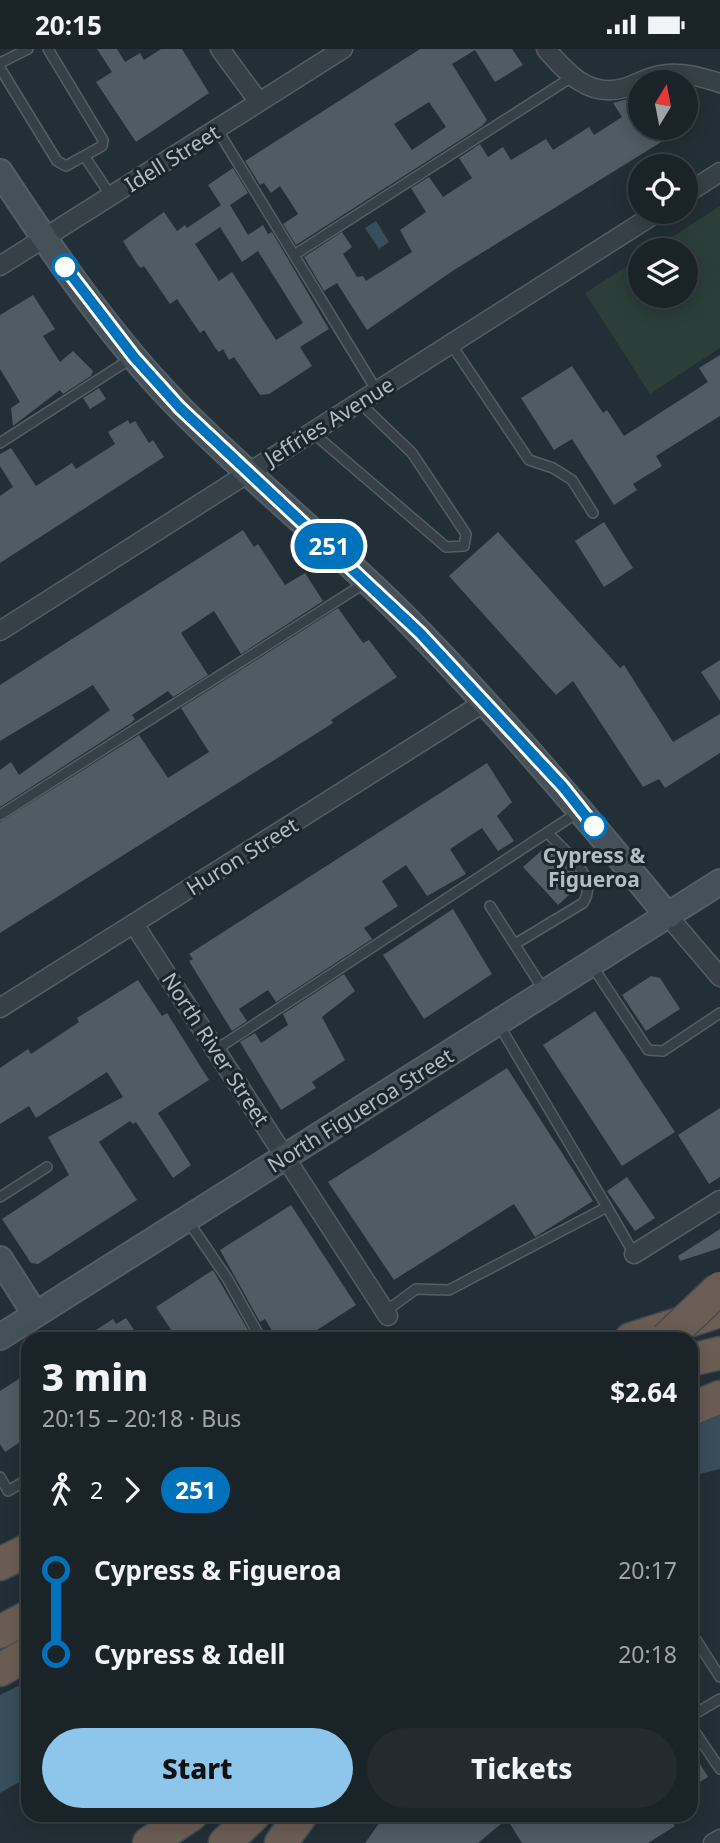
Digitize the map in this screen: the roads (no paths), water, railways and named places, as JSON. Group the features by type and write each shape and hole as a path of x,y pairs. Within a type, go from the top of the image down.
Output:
{"highway":[{"path":"673,1332 720,1288"},
{"path":"653,1332 720,1311"},
{"path":"698,1358 720,1353"},
{"path":"698,1406 720,1397"},
{"path":"0,1564 21,1554"},
{"path":"0,1632 21,1621"},
{"path":"0,1669 21,1658"},
{"path":"225,1843 247,1822"},
{"path":"281,1843 296,1822"}],"street":[{"path":"220,49 259,102"},
{"name":"Idell Street","path":"0,266 343,49"},
{"path":"546,49 572,77 592,88 608,90 670,74 705,78 720,83"},
{"path":"0,172 44,238 134,357 180,408 420,633 582,810 720,977"},
{"path":"698,186 720,172"},
{"name":"Jeffries Avenue","path":"0,631 639,224"},
{"name":"Huron Street","path":"0,1008 483,703"},
{"name":"North Figueroa Street","path":"0,1337 720,882"},
{"name":"North River Street","path":"134,924 387,1313"},
{"path":"634,1254 720,1200"},
{"path":"0,1259 35,1314"},
{"path":"713,1843 720,1839"}],"lane":[{"path":"29,49 0,63 0,68 57,160 66,166 102,146 103,140 48,49"},
{"path":"294,254 572,77"},
{"path":"217,129 377,391"},
{"path":"85,157 111,196"},
{"path":"451,344 529,460 552,468 572,480 593,513"},
{"path":"0,443 134,357"},
{"path":"312,432 446,547 464,546 466,534 412,453 359,402"},
{"path":"0,815 367,582"},
{"path":"217,1049 582,810"},
{"path":"514,944 583,903 588,895 586,876 548,833"},
{"path":"490,906 546,993"},
{"path":"591,964 648,1050 663,1051 720,1013"},
{"path":"498,1023 634,1254"},
{"path":"0,1197 47,1167"},
{"path":"387,1313 416,1289 449,1290 607,1207"},
{"path":"187,1220 227,1278 257,1332"},
{"path":"0,1477 8,1491 21,1483"},
{"path":"698,1643 720,1677"},
{"path":"698,1712 720,1699"},
{"path":"698,1736 720,1769"}],"water":[{"path":"376,221 389,242 379,249 365,228"},
{"path":"720,1414 720,1469 698,1474 698,1419"},
{"path":"21,1684 21,1781 0,1793 0,1695"}],"place":[{"name":"Cypress & Figueroa","path":"594,826"}]}
